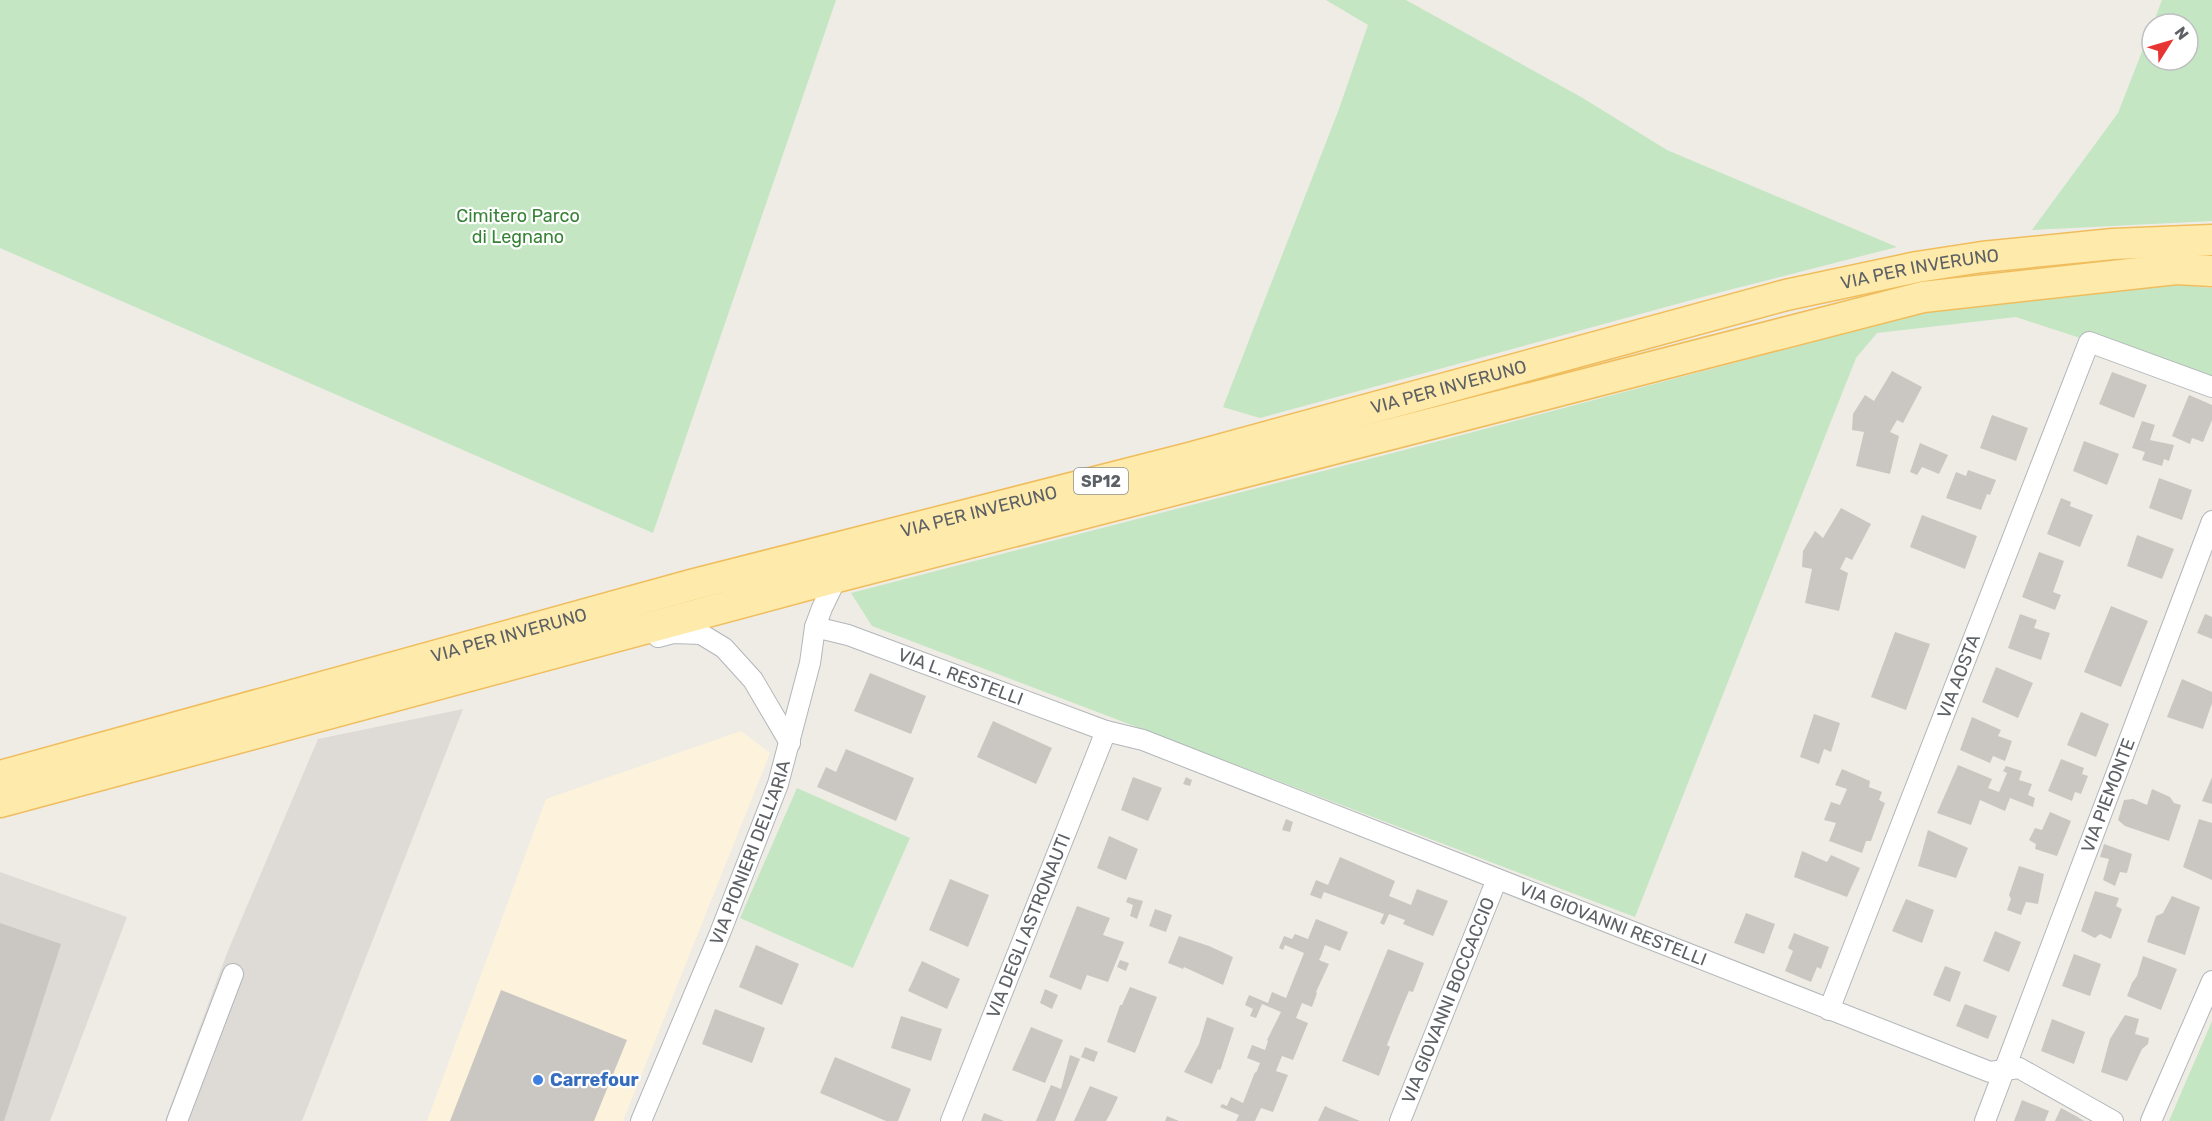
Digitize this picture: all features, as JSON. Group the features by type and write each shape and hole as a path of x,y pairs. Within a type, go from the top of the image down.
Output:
{"main road":[{"name":"VIA PER INVERUNO","path":"0,776 691,585 1177,461 1786,295 1917,267 1982,257 2113,244 2212,240"},
{"name":"VIA PER INVERUNO","path":"0,801 837,578 1923,297 2176,269 2212,272"}],"street":[{"name":"VIA AOSTA","path":"1828,1010 2089,342 2212,387"},
{"name":"VIA PIEMONTE","path":"1985,1121 2212,520"},
{"name":"VIA PIONIERI DELL'ARIA","path":"641,1121 720,933 778,784 810,663 815,627 837,578"},
{"name":"VIA L. RESTELLI","path":"815,627 848,635 1106,731"},
{"path":"308,719 352,715 673,633 701,634 724,648 753,680 790,743"},
{"name":"VIA GIOVANNI RESTELLI","path":"1106,731 1143,740 1990,1072 2019,1068 2113,1121"},
{"name":"VIA DEGLI ASTRONAUTI","path":"951,1121 1106,731"},
{"name":"VIA GIOVANNI BOCCACCIO","path":"1400,1121 1497,879"},
{"path":"177,1121 234,974"},
{"path":"2151,1121 2212,981"}],"shaded area":[{"path":"463,709 302,1121 165,1121 227,953 318,739"},
{"path":"741,731 770,753 623,1121 427,1121 546,799"},
{"path":"0,872 127,917 50,1121 0,1121"}],"green space":[{"name":"Cimitero Parco di Legnano","path":"0,0 836,0 653,533 0,248"},
{"path":"1326,0 1406,0 1581,97 1667,150 1897,247 1721,292 1260,418 1223,407 1339,109 1368,25"},
{"path":"2162,0 2212,0 2212,221 2032,230 2118,113 2140,57 2140,72 2200,72 2200,12 2158,12"},
{"path":"2177,285 2212,288 2212,381 2016,317 1877,333 1856,358 1635,917 872,626 851,593 1926,312"},
{"path":"797,788 910,838 853,968 740,918"},
{"path":"2212,1021 2212,1121 2169,1121"}],"building":[{"path":"1892,371 1922,387 1903,423 1897,420 1890,432 1899,436 1890,474 1856,466 1864,432 1852,430 1853,414 1865,395 1874,401"},
{"path":"2112,372 2147,385 2134,418 2099,404"},
{"path":"2189,395 2212,405 2212,420 2203,442 2192,438 2190,444 2172,436"},
{"path":"1992,415 2028,428 2016,461 1980,448"},
{"path":"2142,421 2155,425 2150,440 2174,445 2169,461 2164,459 2162,466 2142,460 2145,452 2132,448"},
{"path":"2084,441 2119,454 2107,485 2073,471"},
{"path":"1920,443 1948,455 1939,474 1922,467 1917,475 1910,472"},
{"path":"1968,470 1996,480 1981,510 1946,498 1956,472 1966,476"},
{"path":"2159,478 2192,490 2182,520 2149,508"},
{"path":"2061,498 2071,502 2070,506 2093,515 2080,547 2047,534"},
{"path":"1841,508 1871,524 1852,560 1846,557 1840,569 1848,573 1839,611 1805,603 1812,569 1802,567 1803,551 1815,531 1823,538"},
{"path":"1922,515 1977,536 1965,569 1910,547"},
{"path":"2137,535 2174,549 2162,579 2127,566"},
{"path":"2039,552 2064,561 2053,592 2061,595 2055,610 2022,597"},
{"path":"2111,606 2148,621 2121,687 2084,672"},
{"path":"2020,614 2037,620 2034,628 2050,633 2041,660 2008,648"},
{"path":"2205,614 2212,617 2212,639 2197,633"},
{"path":"1895,632 1930,644 1906,710 1871,697"},
{"path":"1996,667 2033,683 2018,718 1982,702"},
{"path":"870,673 926,696 911,734 854,711"},
{"path":"2182,679 2212,692 2212,703 2203,729 2167,717"},
{"path":"2081,712 2109,724 2096,757 2067,745"},
{"path":"1814,714 1840,723 1831,752 1824,749 1819,764 1800,757"},
{"path":"1972,717 2001,730 1998,736 2012,741 2005,761 1993,756 1990,763 1960,750"},
{"path":"993,721 1052,748 1036,784 977,757"},
{"path":"846,749 914,778 896,821 817,787 826,767 836,772"},
{"path":"2061,759 2084,768 2082,774 2088,776 2081,794 2075,792 2072,801 2048,791"},
{"path":"1958,765 1992,779 1988,788 1999,792 2007,773 2003,771 2006,766 2022,771 2019,780 2032,784 2028,795 2035,798 2033,807 2010,798 2005,811 1980,800 1971,825 1937,813"},
{"path":"1842,769 1870,781 1869,787 1882,792 1879,800 1885,803 1871,841 1866,841 1862,853 1829,841 1836,823 1824,820 1831,802 1840,805 1847,789 1835,785"},
{"path":"1133,777 1162,788 1148,821 1121,810"},
{"path":"1186,777 1192,780 1190,786 1183,784"},
{"path":"2212,777 2212,804 2202,801"},
{"path":"2152,789 2181,805 2169,841 2125,826 2118,820 2124,800 2133,799 2147,805"},
{"path":"2050,812 2071,821 2057,856 2035,849 2036,844 2029,840 2035,828 2042,830"},
{"path":"1286,819 1293,822 1290,832 1282,830"},
{"path":"2199,819 2212,823 2212,880 2183,867"},
{"path":"1928,830 1968,848 1956,878 1918,866"},
{"path":"1109,836 1138,849 1126,880 1097,868"},
{"path":"2104,844 2132,854 2127,873 2120,872 2115,886 2103,880 2109,859 2100,857"},
{"path":"1802,851 1827,862 1831,855 1860,868 1847,897 1794,877"},
{"path":"1340,857 1395,881 1389,896 1411,905 1417,889 1448,901 1433,936 1403,924 1405,920 1389,914 1384,925 1380,923 1384,914 1324,892 1321,899 1310,895 1316,880 1328,885"},
{"path":"2019,866 2044,874 2038,904 2026,902 2021,915 2007,910 2011,899 2009,895"},
{"path":"950,879 989,895 968,947 929,930"},
{"path":"2095,891 2119,898 2116,906 2122,909 2111,939 2100,934 2095,938 2081,931"},
{"path":"2172,896 2200,907 2185,955 2147,942 2156,916 2163,913"},
{"path":"1128,897 1143,901 1137,919 1130,916 1133,905 1126,902"},
{"path":"1906,899 1934,910 1922,943 1892,931"},
{"path":"1077,906 1110,918 1103,935 1124,942 1108,982 1087,975 1081,990 1049,977"},
{"path":"1155,909 1172,915 1166,932 1149,926"},
{"path":"1746,913 1775,924 1764,954 1734,943"},
{"path":"1316,919 1348,932 1340,951 1325,945 1319,960 1329,964 1312,1007 1302,1003 1296,1018 1308,1023 1293,1060 1282,1056 1276,1071 1288,1075 1273,1112 1261,1108 1255,1121 1236,1121 1239,1115 1220,1107 1222,1104 1227,1106 1231,1097 1243,1103 1260,1063 1247,1058 1252,1045 1265,1050 1267,1040 1281,1012 1262,1004 1256,1018 1250,1016 1253,1009 1245,1005 1249,995 1268,1003 1272,992 1286,998 1304,953 1285,945 1283,950 1279,948 1284,936 1292,939 1295,934 1308,939"},
{"path":"0,923 61,944 4,1121 0,1121"},
{"path":"1995,931 2021,942 2009,972 1983,961"},
{"path":"1794,933 1829,947 1821,969 1817,967 1811,982 1785,971 1793,951 1788,948"},
{"path":"1179,936 1233,957 1223,985 1184,967 1183,969 1168,963"},
{"path":"756,945 799,964 782,1005 739,987"},
{"path":"1388,949 1424,963 1413,992 1409,991 1387,1045 1390,1047 1379,1076 1342,1061"},
{"path":"2074,954 2101,964 2090,996 2062,986"},
{"path":"2143,956 2177,969 2161,1010 2127,996 2137,976"},
{"path":"1120,960 1129,963 1126,971 1117,967"},
{"path":"922,961 960,979 947,1009 908,991"},
{"path":"1945,966 1961,972 1950,1002 1933,995"},
{"path":"1130,987 1157,997 1135,1053 1107,1042 1120,1005"},
{"path":"1045,989 1058,995 1052,1009 1040,1003"},
{"name":"Carrefour","path":"501,990 627,1040 594,1121 450,1121"},
{"path":"1965,1004 1997,1016 1988,1039 1956,1026"},
{"path":"715,1009 765,1028 752,1063 702,1044"},
{"path":"2125,1015 2139,1019 2135,1034 2149,1038 2148,1044 2142,1049 2127,1081 2101,1072 2110,1039"},
{"path":"901,1016 942,1029 931,1061 891,1048"},
{"path":"1207,1017 1234,1028 1221,1068 1218,1069 1212,1084 1184,1072 1199,1044"},
{"path":"2052,1019 2085,1032 2074,1064 2041,1051"},
{"path":"1031,1027 1063,1040 1045,1083 1012,1070"},
{"path":"1085,1047 1098,1052 1094,1062 1081,1057"},
{"path":"1070,1055 1080,1059 1055,1121 1036,1121 1051,1085 1061,1089"},
{"path":"835,1057 911,1089 898,1121 886,1121 820,1093"},
{"path":"1090,1086 1118,1097 1106,1121 1074,1121"},
{"path":"2022,1100 2049,1111 2045,1121 2014,1121"},
{"path":"1325,1106 1331,1109 1360,1121 1318,1121"},
{"path":"2061,1108 2076,1116 2084,1121 2055,1121"},
{"path":"984,1113 1004,1121 981,1121"},
{"path":"1167,1116 1179,1121 1165,1121"}],"place":[{"name":"Carrefour","path":"538,1080"}]}
